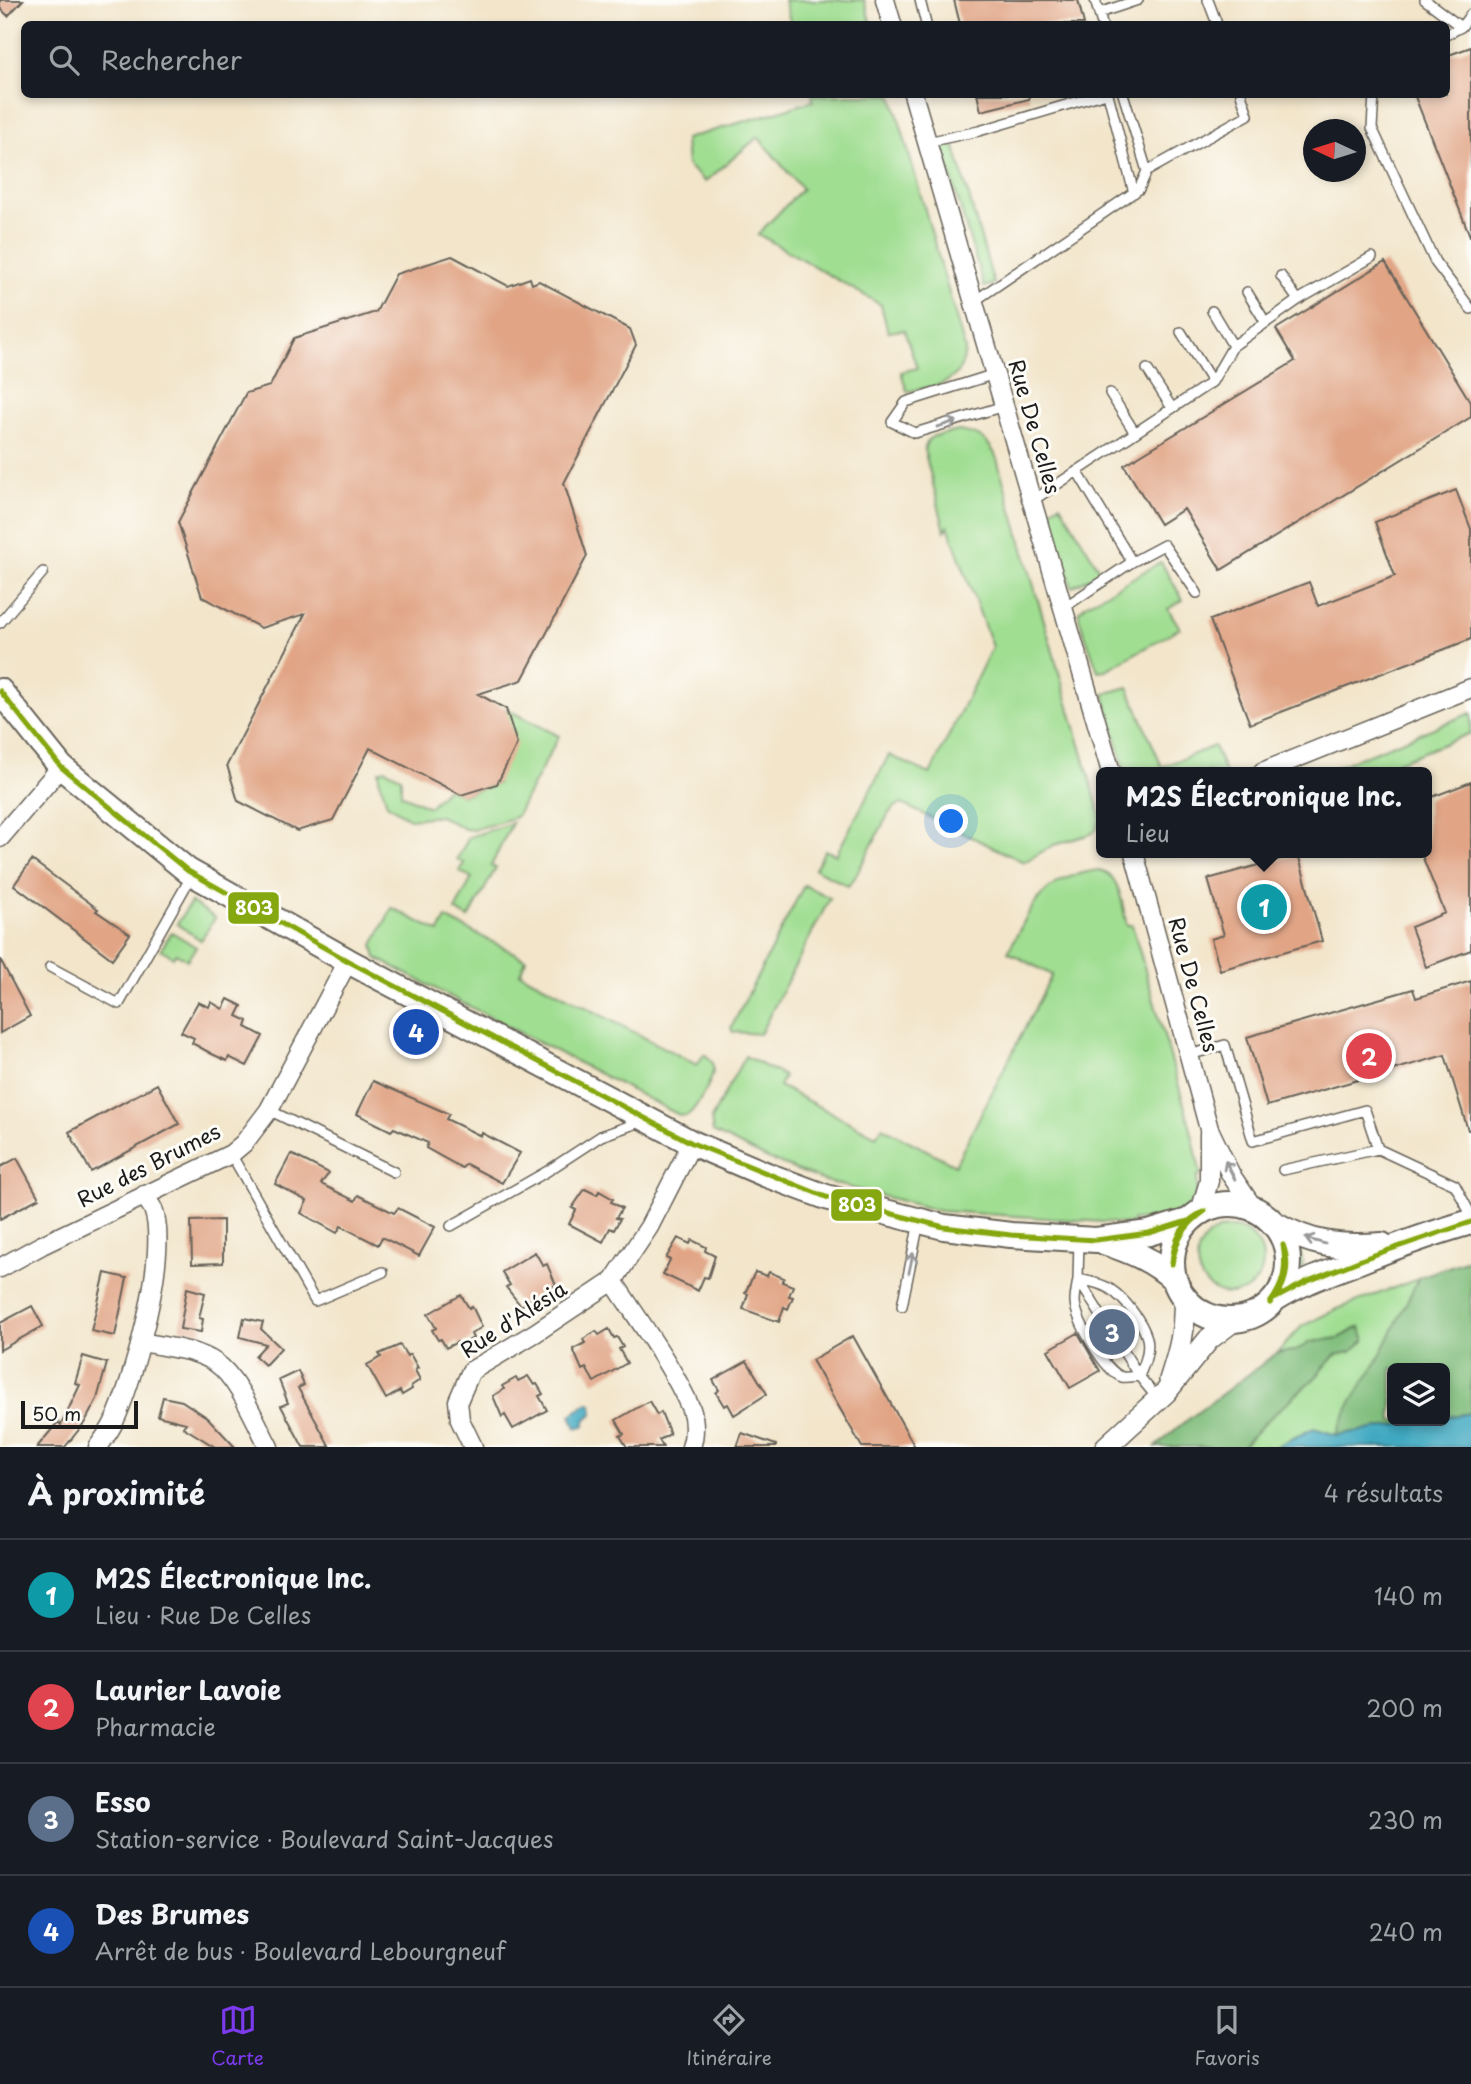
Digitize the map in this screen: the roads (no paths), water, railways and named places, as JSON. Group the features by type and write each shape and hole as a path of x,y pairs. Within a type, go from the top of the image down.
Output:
{"main road":[{"path":"0,691 61,767 193,874 348,961 692,1143 767,1175 826,1197 919,1221 944,1227 998,1233 1088,1239 1149,1233 1222,1204 1242,1205 1310,1241 1330,1246 1352,1247 1407,1242"},
{"path":"1263,1216 1282,1236 1288,1260 1284,1284 1276,1298"},
{"path":"1179,1288 1172,1255 1176,1241 1194,1217"},
{"path":"1088,1239 1139,1254 1158,1264 1194,1308 1206,1315 1233,1321 1257,1314 1296,1286 1407,1242 1471,1222"}],"street":[{"path":"885,0 891,21"},
{"name":"Rue De Celles","path":"914,98 1110,767"},
{"path":"1274,767 1471,688"},
{"path":"0,838 61,767"},
{"name":"Rue De Celles","path":"1135,858 1209,1129 1231,1175 1263,1216"},
{"name":"Rue des Brumes","path":"0,1268 231,1154 244,1143 268,1110 348,961"},
{"name":"Rue De Celles","path":"1194,1217 1209,1181 1209,1129"},
{"name":"Rue d'Alésia","path":"473,1447 460,1420 458,1401 471,1371 547,1326 612,1281 649,1227 692,1143"},
{"path":"98,1447 113,1424 142,1342 156,1272 153,1210 144,1195"},
{"path":"612,1281 692,1411 694,1427 691,1447"},
{"path":"1162,1396 1181,1347 1185,1312 1179,1288"},
{"path":"1106,1447 1162,1396 1209,1339 1233,1321"},
{"path":"142,1342 196,1354 216,1363 232,1380 269,1447"}],"lane":[{"path":"920,0 925,21"},
{"path":"1095,0 1101,21"},
{"path":"1099,13 1138,0"},
{"path":"1208,0 1216,21"},
{"path":"1425,0 1461,27"},
{"path":"1450,33 1461,27 1471,14"},
{"path":"927,142 979,131 1091,98"},
{"path":"1106,98 1134,193"},
{"path":"1125,98 1147,170"},
{"path":"973,302 1134,193 1139,189 1147,170 1248,115 1242,98"},
{"path":"1374,98 1372,128 1435,261 1471,309"},
{"path":"1031,501 1212,382 1233,346 1298,300 1372,257"},
{"path":"1282,276 1298,300"},
{"path":"1247,292 1266,323"},
{"path":"1212,311 1233,346"},
{"path":"1181,332 1212,382"},
{"path":"1147,369 1172,408"},
{"path":"995,374 906,402 892,422 915,433 1004,406"},
{"path":"1110,393 1135,433"},
{"path":"1077,471 1132,562"},
{"path":"1063,607 1132,562 1164,545 1197,593"},
{"path":"0,623 43,572"},
{"path":"50,967 119,1004 193,874"},
{"path":"1189,1055 1225,1045 1253,1141 1365,1110 1378,1149"},
{"path":"268,1110 394,1172"},
{"path":"451,1226 546,1172 601,1136 648,1119"},
{"path":"1283,1170 1378,1149 1455,1185 1471,1215"},
{"path":"231,1154 315,1301 383,1272"},
{"path":"902,1306 919,1221"},
{"path":"1088,1239 1075,1302 1080,1320 1107,1365 1122,1377 1139,1376"},
{"path":"1078,1279 1110,1289 1124,1301 1136,1318 1147,1340 1146,1360 1139,1376"},
{"path":"1078,1279 1139,1376 1162,1396"}],"water":[{"path":"588,1403 592,1404 593,1413 586,1419 584,1426 576,1428 571,1415"},
{"path":"1471,1413 1471,1447 1275,1447 1314,1428 1336,1435 1393,1426 1450,1426 1450,1416"}],"place":[{"name":"M2S Électronique Inc.","path":"1264,907"},
{"name":"Des Brumes","path":"416,1032"},
{"name":"Laurier Lavoie","path":"1369,1056"},
{"name":"Esso","path":"1112,1332"}]}
